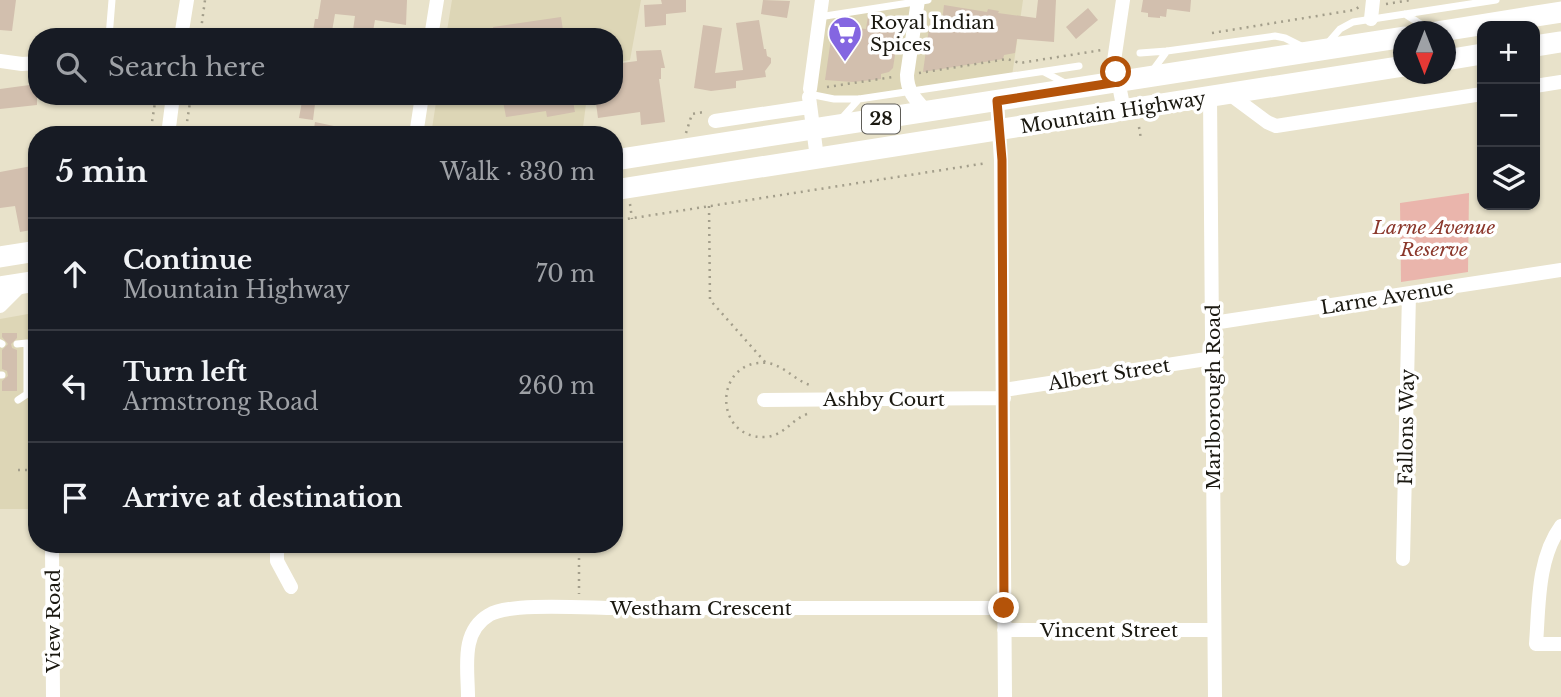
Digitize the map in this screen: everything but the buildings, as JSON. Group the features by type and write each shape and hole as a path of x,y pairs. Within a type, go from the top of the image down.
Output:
{"main road":[{"path":"1456,29 1561,12"},
{"name":"Mountain Highway","path":"623,159 1393,39"},
{"path":"1540,45 1561,42"},
{"path":"1456,58 1477,55"},
{"name":"Mountain Highway","path":"623,193 817,158 1393,68"},
{"path":"0,257 28,252"},
{"path":"0,287 28,282"}],"street":[{"path":"182,28 187,0"},
{"path":"432,28 437,0"},
{"path":"817,158 812,130 812,94 822,0"},
{"path":"1123,0 1115,57 1124,110"},
{"path":"921,1 907,75 909,91 927,112"},
{"path":"1371,19 1373,4"},
{"path":"0,61 28,64"},
{"path":"1540,85 1561,82"},
{"path":"715,121 812,94"},
{"path":"1219,95 1276,126 1477,95"},
{"name":"Marlborough Road","path":"1215,697 1213,323 1219,95"},
{"path":"997,101 1001,131 1005,697"},
{"path":"169,126 172,105"},
{"path":"417,126 421,105"},
{"name":"Larne Avenue","path":"1213,323 1561,270"},
{"path":"0,306 28,284"},
{"name":"Fallons Way","path":"1403,559 1409,294"},
{"name":"Albert Street","path":"1004,394 1213,358"},
{"name":"Ashby Court","path":"764,400 1004,394"},
{"path":"1561,526 1549,545 1545,561 1536,644 1561,644"},
{"name":"View Road","path":"52,553 53,697"},
{"path":"277,553 277,561 291,587"},
{"name":"Westham Crescent","path":"468,697 468,642 474,626 490,613 522,608 1004,608"},
{"name":"Vincent Street","path":"1004,630 1214,630"}],"lane":[{"path":"109,28 112,0"},
{"path":"1140,53 1275,36 1317,50 1346,25 1496,0"},
{"path":"819,17 921,1"},
{"path":"1405,14 1417,21"},
{"path":"1147,77 1167,51"},
{"path":"812,94 827,99 859,99 1079,66"},
{"path":"1043,71 1076,89"},
{"path":"834,126 859,99"},
{"path":"17,344 27,343 27,394 18,400"},
{"path":"17,375 27,375"}],"path":[{"path":"201,28 205,0"},
{"path":"1207,34 1354,10 1373,4 1411,0"},
{"path":"920,73 1007,59 1020,63 1102,50"},
{"path":"812,94 900,76"},
{"path":"151,126 155,105"},
{"path":"186,126 190,105"},
{"path":"1139,127 1142,139"},
{"path":"623,220 994,162"},
{"path":"623,196 632,219"},
{"path":"709,206 710,300 766,363"},
{"path":"18,470 28,470"},
{"path":"579,553 579,608"}],"shaded area":[{"path":"452,0 641,0 630,60 623,61 623,28 447,28"},
{"path":"928,0 1023,0 1012,76 859,99 809,94 819,17"},
{"path":"436,105 586,105 583,126 432,126"},
{"path":"28,314 28,509 0,509 0,319"}],"green space":[{"name":"Larne Avenue Reserve","path":"1469,193 1468,272 1401,282 1400,203"}],"place":[{"name":"Royal Indian Spices","path":"845,63"}],"route":[{"path":"1004,608 1002,160 997,101 1118,82 1116,72"}]}
